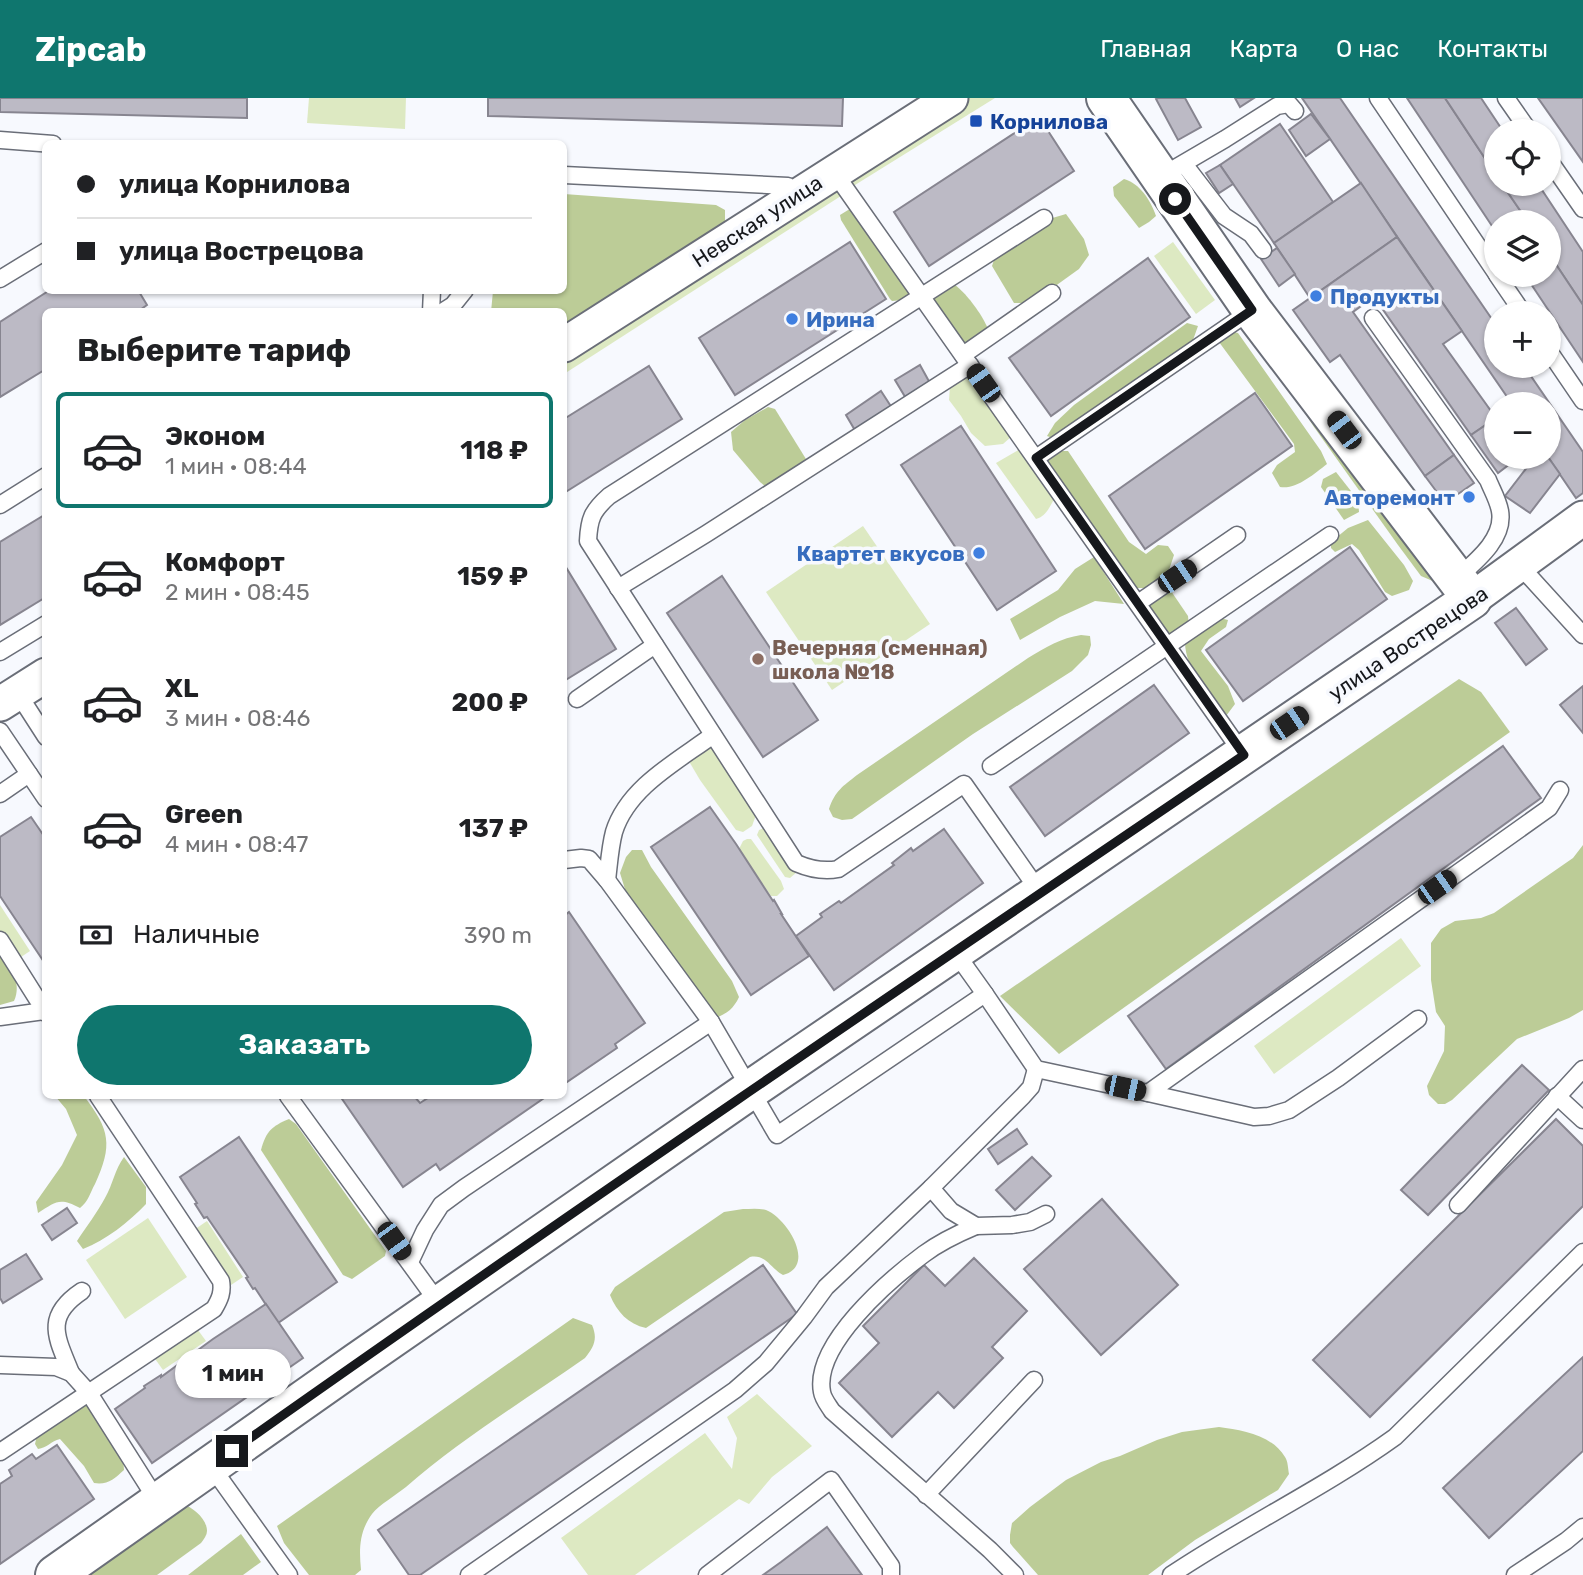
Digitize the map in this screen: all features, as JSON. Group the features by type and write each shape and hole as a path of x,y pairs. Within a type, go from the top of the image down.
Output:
{"street":[{"name":"Невская улица","path":"567,343 951,98"},
{"path":"1106,98 1172,170 1252,310 1464,589"},
{"name":"улица Вострецова","path":"55,1575 750,1090 1244,755 1464,589 1520,566 1583,518"},
{"path":"9,698 42,677"}],"lane":[{"path":"1378,98 1484,255"},
{"path":"1506,98 1521,119"},
{"path":"1263,250 1251,234 1224,216 1172,170 1275,102 1289,104 1295,111"},
{"path":"0,140 42,143"},
{"path":"834,172 1244,755"},
{"path":"567,175 788,186 797,196"},
{"path":"1561,177 1583,209"},
{"path":"1041,894 964,784 838,869 820,870 796,863 588,541 592,514 599,504 1044,218"},
{"path":"4,274 42,253"},
{"path":"618,589 716,528 967,360 1052,293"},
{"path":"448,308 462,294"},
{"path":"1036,458 1252,310"},
{"path":"1373,317 1488,480 1499,508 1498,531 1464,589"},
{"path":"1561,369 1583,401"},
{"path":"0,505 42,479"},
{"path":"1138,603 1237,535"},
{"path":"991,766 1331,535"},
{"path":"1520,566 1583,633"},
{"path":"0,652 42,626"},
{"path":"577,699 654,645"},
{"path":"9,698 42,733"},
{"path":"0,731 42,793"},
{"path":"607,880 614,832 629,802 646,785 713,735"},
{"path":"0,794 29,774"},
{"path":"1148,1093 1549,808 1560,790"},
{"path":"567,860 589,859 607,880 710,1023 777,1135 985,994"},
{"path":"0,940 42,1007"},
{"path":"955,952 1036,1069 1254,1117 1289,1110 1338,1078 1418,1018"},
{"path":"0,1017 42,1012"},
{"path":"410,1262 425,1230 442,1205 475,1180 710,1023"},
{"path":"469,1575 735,1390 766,1363 826,1287 1023,1096 1031,1087 1036,1069"},
{"path":"1458,1205 1583,1069"},
{"path":"1557,1096 1583,1120"},
{"path":"0,1452 214,1309 220,1300 220,1281 100,1099"},
{"path":"290,1099 440,1305"},
{"path":"931,1188 951,1211 976,1226"},
{"path":"1015,1575 832,1411 822,1395 822,1378 823,1367 845,1327 886,1286 924,1254 976,1226 1012,1226 1030,1222 1046,1214"},
{"path":"1171,1575 1362,1461 1395,1437 1583,1252"},
{"path":"82,1291 64,1307 56,1321 55,1334 71,1373 89,1393 159,1503"},
{"path":"0,1365 56,1367 71,1373"},
{"path":"926,1495 1034,1380"},
{"path":"211,1465 289,1575"},
{"path":"707,1575 831,1480 891,1566 891,1575"},
{"path":"1515,1575 1583,1527"}],"green space":[{"path":"309,98 406,98 405,129 307,123"},
{"path":"957,98 995,98 855,185 846,183"},
{"path":"833,176 844,194 567,372 567,344"},
{"path":"1124,179 1135,184 1144,193 1156,216 1139,228 1114,196 1113,187"},
{"path":"567,194 716,205 725,210 725,222 716,235 567,325 567,308 491,308 493,294 567,294"},
{"path":"853,207 911,291 906,297 895,301 890,299 841,220 840,215"},
{"path":"1066,214 1084,239 1089,255 1079,269 1047,292 1028,303 1014,303 992,266 995,257 1049,219"},
{"path":"1173,242 1215,300 1196,314 1154,256"},
{"path":"951,282 973,304 989,331 964,350 930,297"},
{"path":"1187,323 1198,326 1193,340 1162,365 1055,439 1047,436 1055,423 1074,405"},
{"path":"1230,331 1238,333 1321,451 1327,464 1298,484 1280,487 1272,473 1277,465 1295,452 1294,444 1219,342"},
{"path":"970,375 1012,436 1003,444 985,446 971,433 949,400 950,386"},
{"path":"1289,389 1435,582 1421,576"},
{"path":"768,407 775,409 806,459 766,487 733,450 731,432 745,420"},
{"path":"1020,449 1050,488 1054,499 1045,514 1036,519 996,463"},
{"path":"1059,451 1068,451 1129,542 1146,554 1158,545 1168,546 1174,555 1169,570 1148,588 1133,588 1044,462"},
{"path":"1336,472 1358,500 1359,512 1344,520 1321,487 1323,479"},
{"path":"1368,520 1404,565 1413,581 1409,590 1392,596 1385,592 1359,550 1352,544 1335,552 1331,548 1331,542 1348,528"},
{"path":"863,526 930,624 832,690 766,592"},
{"path":"1094,557 1124,604 1095,601 1020,640 1010,619 1058,590 1075,569"},
{"path":"1164,590 1171,591 1188,616 1189,626 1173,639 1165,637 1146,606"},
{"path":"1216,617 1228,620 1226,627 1209,639 1201,651 1228,686 1235,704 1226,716 1194,672 1186,652 1185,642"},
{"path":"1081,635 1090,636 1091,645 1088,655 1072,671 973,734 852,819 833,817 829,809 834,798 857,775 1028,658 1060,641"},
{"path":"1459,679 1481,692 1510,732 1059,1054 1000,996"},
{"path":"704,745 711,747 756,815 752,826 743,832 736,830 690,763 691,757"},
{"path":"764,828 797,872 790,878 785,877 757,835 759,830"},
{"path":"747,839 751,839 781,881 784,889 777,896 771,896 739,849"},
{"path":"1583,845 1583,1010 1517,1039 1452,1100 1438,1104 1429,1095 1427,1086 1444,1051 1445,1026 1436,1012 1431,980 1431,943 1441,929 1455,921 1481,918 1494,913 1573,858"},
{"path":"632,850 642,850 651,867 732,981 739,997 723,1015 715,1018 628,899 620,873"},
{"path":"0,905 30,951 18,959 0,931"},
{"path":"1401,938 1421,966 1274,1074 1254,1046"},
{"path":"0,951 11,968 17,988 14,1001 0,1005"},
{"path":"58,1099 86,1099 104,1129 105,1159 83,1206 80,1208 58,1202 38,1213 36,1202 62,1165 77,1135 66,1109"},
{"path":"289,1119 296,1124 386,1251 385,1256 352,1279 343,1275 261,1150 270,1130"},
{"path":"124,1157 146,1187 146,1204 117,1230 83,1249 77,1241 105,1198"},
{"path":"766,1210 782,1222 790,1232 798,1253 798,1262 793,1270 783,1275 764,1260 750,1257 646,1328 634,1324 620,1312 610,1295 615,1287 724,1212"},
{"path":"148,1218 187,1277 125,1319 86,1260"},
{"path":"207,1221 243,1277 228,1287 191,1232"},
{"path":"573,1318 592,1325 594,1330 594,1343 585,1358 449,1452 375,1511 362,1534 361,1570 355,1575 309,1575 284,1543 277,1526"},
{"path":"195,1326 206,1341 163,1370 153,1356"},
{"path":"757,1394 812,1446 772,1477 749,1504 739,1499 635,1575 588,1575 561,1538 705,1433 732,1469 737,1438 727,1417"},
{"path":"86,1405 123,1457 124,1470 107,1482 94,1483 84,1466 60,1439 38,1449 35,1444 37,1435 76,1406"},
{"path":"1219,1427 1247,1432 1272,1443 1286,1459 1289,1474 1278,1490 1195,1540 1148,1575 1038,1575 1010,1543 1012,1523 1066,1480 1101,1462 1157,1440 1182,1432"},
{"path":"182,1504 202,1518 206,1534 201,1543 157,1575 77,1575"},
{"path":"241,1534 261,1562 243,1575 188,1575"}],"building":[{"path":"0,98 247,98 247,118 0,112"},
{"path":"488,98 843,98 842,126 488,116"},
{"path":"1185,98 1201,127 1178,140 1156,99"},
{"path":"1235,98 1254,98 1240,107"},
{"path":"1302,98 1340,98 1484,308 1484,363"},
{"path":"1407,98 1445,98 1484,157 1484,196 1510,196 1520,210 1484,210 1484,214"},
{"path":"1445,98 1481,98 1495,119 1484,119 1484,157"},
{"path":"1538,98 1583,98 1583,162 1561,131 1561,119 1553,119"},
{"path":"1311,114 1330,139 1306,156 1289,130"},
{"path":"1039,117 1074,171 929,266 894,212"},
{"path":"1280,124 1333,202 1274,243 1220,165"},
{"path":"1220,165 1233,184 1219,193 1206,173"},
{"path":"1361,183 1397,237 1310,298 1274,243"},
{"path":"1510,196 1546,196 1555,210 1520,210"},
{"path":"1561,219 1583,252 1583,305 1561,272"},
{"path":"1397,237 1462,331 1443,344 1484,401 1484,426 1471,435 1374,297 1353,312 1454,455 1425,476 1340,355 1330,362 1293,310"},
{"path":"850,242 886,299 735,395 699,338"},
{"path":"1277,248 1295,274 1279,286 1261,259"},
{"path":"1148,258 1190,317 1051,416 1009,358"},
{"path":"1561,272 1583,305 1583,362 1561,329 1561,301 1542,301 1533,287 1561,287"},
{"path":"44,294 140,294 147,305 143,308 42,308 42,371 0,397 0,322"},
{"path":"920,365 931,385 907,400 895,380"},
{"path":"649,366 682,419 567,491 567,417"},
{"path":"1494,378 1532,378 1542,392 1504,392"},
{"path":"881,391 892,408 856,432 846,415"},
{"path":"1255,393 1292,446 1145,549 1109,496"},
{"path":"1561,420 1583,452 1583,493 1576,498 1556,469 1561,469"},
{"path":"961,426 1056,571 997,610 901,465"},
{"path":"1484,426 1484,453 1471,435"},
{"path":"1454,455 1474,483 1445,503 1425,476"},
{"path":"1526,469 1556,469 1560,474 1530,513 1505,496"},
{"path":"42,516 42,599 0,625 0,542"},
{"path":"1350,547 1387,599 1243,701 1206,650"},
{"path":"567,569 616,649 567,679"},
{"path":"722,576 818,720 763,757 667,613"},
{"path":"1516,608 1547,649 1526,665 1495,623"},
{"path":"1154,685 1189,733 1045,836 1010,787"},
{"path":"1583,686 1583,733 1560,705"},
{"path":"1503,746 1541,798 1166,1069 1128,1016"},
{"path":"710,807 809,956 751,995 651,847"},
{"path":"31,817 42,833 42,959 0,896 0,837"},
{"path":"944,829 983,883 834,990 796,936 822,917 820,914 839,901 841,903 894,865 892,863 911,848 913,851"},
{"path":"569,912 645,1023 615,1044 617,1048 567,1082"},
{"path":"1522,1065 1549,1090 1428,1215 1401,1190"},
{"path":"342,1099 417,1099 420,1103 426,1099 543,1099 440,1170 436,1164 403,1187"},
{"path":"1556,1119 1583,1146 1583,1206 1370,1417 1313,1360"},
{"path":"1017,1129 1027,1144 998,1164 988,1149"},
{"path":"239,1137 337,1282 278,1323 207,1217 204,1218 180,1177"},
{"path":"1032,1157 1051,1176 1015,1210 996,1190"},
{"path":"1102,1199 1178,1285 1101,1355 1024,1269"},
{"path":"67,1208 77,1223 52,1240 42,1225"},
{"path":"26,1254 42,1279 3,1303 0,1298 0,1270"},
{"path":"974,1258 1027,1311 992,1347 1003,1358 954,1408 938,1392 892,1437 839,1383 879,1343 863,1326 924,1265 945,1286"},
{"path":"763,1265 797,1314 420,1575 409,1575 378,1530"},
{"path":"266,1304 303,1358 152,1463 115,1409 145,1388 144,1386"},
{"path":"1583,1357 1583,1451 1489,1538 1443,1488"},
{"path":"57,1445 94,1499 0,1564 0,1484 12,1476 9,1470 32,1454 36,1459"},
{"path":"827,1527 862,1575 763,1575 781,1562"}],"place":[{"name":"Корнилова","path":"976,121"},
{"name":"Продукты","path":"1316,296"},
{"name":"Ирина","path":"792,319"},
{"name":"Авторемонт","path":"1469,497"},
{"name":"Квартет вкусов","path":"979,553"},
{"name":"Вечерняя (сменная) школа №18","path":"758,659"}],"route":[{"path":"232,1451 750,1090 1244,755 1036,458 1252,310 1175,199"}]}
